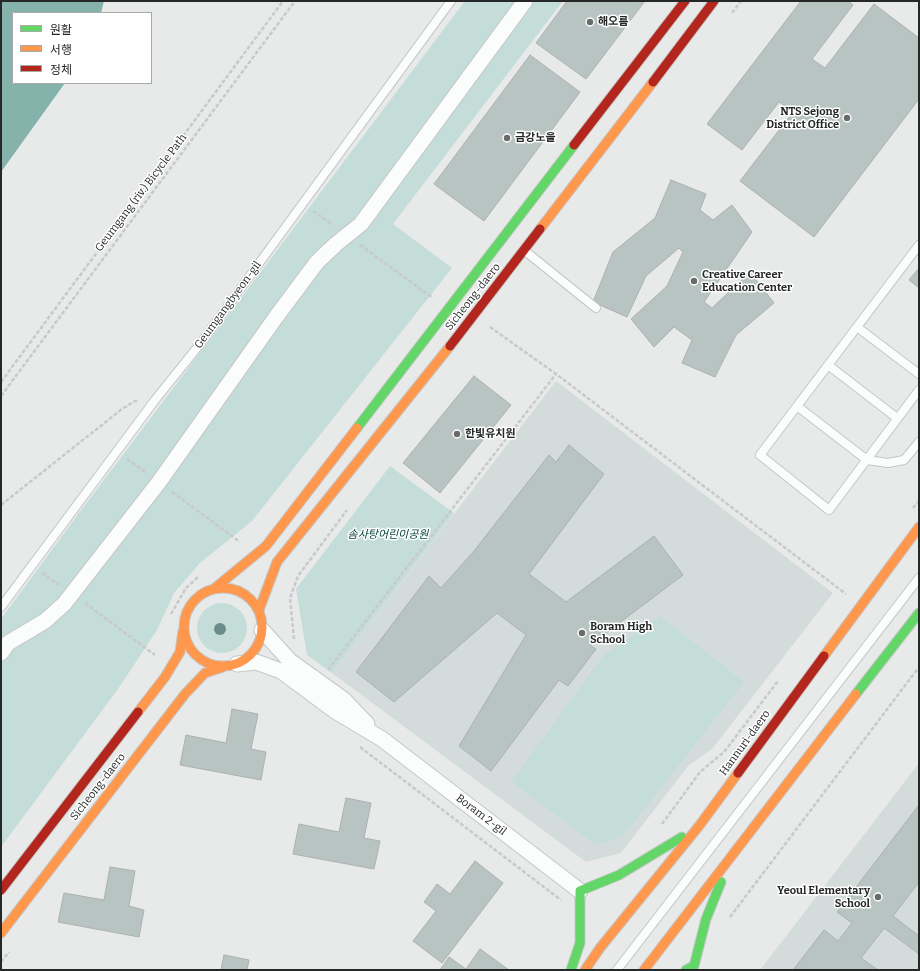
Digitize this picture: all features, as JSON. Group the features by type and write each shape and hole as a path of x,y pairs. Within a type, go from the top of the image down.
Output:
{"street":[{"path":"1,653 8,643 45,621 64,604 159,482 276,317 317,262 361,224 525,1"},
{"name":"Sicheong-daero","path":"215,588 266,546 685,1"},
{"name":"Sicheong-daero","path":"258,610 277,562 467,325 714,1"},
{"name":"Hannuri-daero","path":"585,970 600,948 699,826 919,527"},
{"path":"215,588 228,588 241,592 251,600 258,610 262,620 262,630 258,644 249,656 230,665 209,664 196,656 187,645 183,631 185,616 191,604 202,594 215,588"},
{"path":"644,970 919,613"},
{"name":"Boram 2-gil","path":"262,630 290,661 343,700 382,739"},
{"name":"Sicheong-daero","path":"1,890 165,677 180,652 183,631"},
{"name":"Boram 2-gil","path":"230,665 256,662 281,671 335,711 382,739 580,891"},
{"name":"Sicheong-daero","path":"1,933 185,694 205,673 230,665"},
{"path":"571,970 580,943 580,891 619,875 648,859 699,826"},
{"path":"693,969 706,919 732,856"}],"lane":[{"name":"Geumgangbyeon-gil","path":"1,607 155,400 200,344 451,1"},
{"path":"919,245 760,455 829,510 919,390"},
{"path":"524,250 596,308"},
{"path":"857,327 919,374"},
{"path":"828,365 897,418"},
{"path":"797,406 867,460 888,463 904,460 919,442"},
{"path":"617,970 919,578"}],"path":[{"path":"1,382 283,1"},
{"name":"Geumgang (riv.) Bicycle Path","path":"1,396 295,1"},
{"path":"732,14 741,1"},
{"path":"302,203 435,300"},
{"path":"487,331 494,321"},
{"path":"490,327 556,374 846,593"},
{"path":"324,675 556,374"},
{"path":"1,505 122,409 135,401 155,400"},
{"path":"116,452 257,554"},
{"path":"909,513 919,501"},
{"path":"294,645 290,598 298,576 350,506"},
{"path":"32,565 171,666"},
{"path":"841,600 850,587"},
{"path":"725,923 919,667"},
{"path":"661,826 700,772 724,752 782,676"},
{"path":"354,742 567,905 581,925"},
{"path":"1,962 10,950"}],"shaded area":[{"name":"Boram High School","path":"556,381 833,593 712,749 688,766 621,853 586,862 332,673"},
{"path":"919,763 919,970 760,970"}],"green space":[{"path":"465,1 563,1 393,224 452,268 252,521 200,563 174,593 157,630 118,689 1,847 1,619 79,513"},
{"name":"솜사탕어린이공원","path":"390,466 454,513 332,673 307,655 296,589"},
{"path":"222,603 232,605 240,610 245,618 247,628 245,638 240,646 232,651 222,653 212,651 204,646 199,638 197,628 199,618 204,610 212,605"},
{"path":"660,616 744,682 623,836 597,845 511,782 604,655"}],"water":[{"path":"1,1 104,1 101,12 12,12 12,84 64,84 1,172"}],"building":[{"name":"해오름","path":"567,1 645,1 586,79 536,43"},
{"name":"NTS Sejong District Office","path":"801,1 848,1 853,5 812,59 825,68 874,4 919,38 919,99 814,237 740,181 793,112 779,102 742,150 707,124"},
{"name":"금강노을","path":"530,55 580,92 484,221 434,184"},
{"name":"Creative Career Education Center","path":"671,180 706,194 700,210 713,220 732,205 752,232 704,302 712,308 750,272 774,303 736,335 715,377 682,363 692,340 674,327 654,347 631,319 667,286 683,252 679,248 646,276 627,317 593,302 613,252 655,218"},
{"path":"919,268 919,288 909,280"},
{"name":"한빛유치원","path":"474,376 511,405 440,493 403,463"},
{"path":"569,445 604,474 529,574 566,602 654,536 683,575 590,645 596,649 568,686 559,680 491,771 459,746 526,635 497,613 394,702 356,672 429,576 441,588 474,551 549,455 556,462"},
{"path":"232,709 258,714 251,749 266,752 261,780 180,765 186,735 226,743"},
{"path":"346,798 371,803 364,838 380,841 374,869 293,854 299,824 339,832"},
{"name":"Yeoul Elementary School","path":"919,805 919,882 893,916 919,936 919,954 884,928 861,958 878,970 793,970 824,930 838,941 852,923 837,912"},
{"path":"475,861 503,883 442,963 413,941 436,911 424,902 437,884 450,894"},
{"path":"110,867 135,871 129,906 144,910 139,937 58,922 64,893 104,900"},
{"path":"480,949 509,970 440,970 449,957 466,969"},
{"path":"224,955 249,960 247,970 221,970"}],"traffic: fast":[{"path":"357,428 574,145"},
{"path":"856,694 919,613"},
{"path":"571,970 580,943 580,891 619,875 682,837"},
{"path":"686,970 694,966 706,919 721,882"}],"traffic: slow":[{"path":"540,229 653,82"},
{"path":"259,610 277,562 450,346"},
{"path":"215,588 266,546 357,428"},
{"path":"824,656 919,527"},
{"path":"223,588 238,591 251,599 259,612 262,627 259,642 251,655 238,663 223,666 208,663 195,655 187,642 184,627 187,612 195,599 208,591 223,588"},
{"path":"138,712 165,677 180,652 183,631"},
{"path":"1,933 185,694 205,673 223,667"},
{"path":"644,970 856,694"},
{"path":"585,970 600,948 699,826 738,773"}],"traffic: jam":[{"path":"574,145 685,1"},
{"path":"653,82 714,1"},
{"path":"450,346 540,229"},
{"path":"738,773 824,656"},
{"path":"1,890 138,712"}],"place":[{"name":"해오름","path":"590,22"},
{"name":"NTS Sejong District Office","path":"847,118"},
{"name":"금강노을","path":"507,138"},
{"name":"Creative Career Education Center","path":"694,281"},
{"name":"한빛유치원","path":"457,434"},
{"name":"Boram High School","path":"582,633"},
{"name":"Yeoul Elementary School","path":"878,897"}]}
